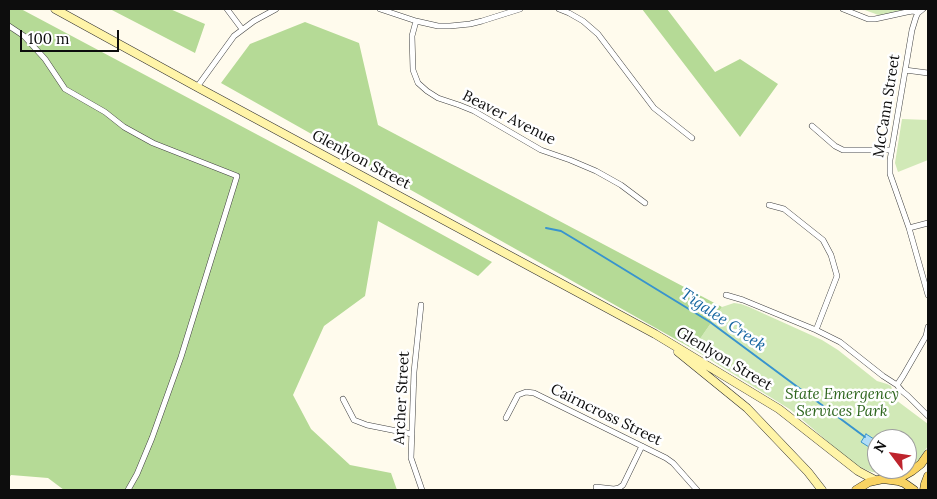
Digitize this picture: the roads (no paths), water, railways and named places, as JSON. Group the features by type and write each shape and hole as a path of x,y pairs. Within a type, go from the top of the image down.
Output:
{"main road":[{"name":"Glenlyon Street","path":"55,9 655,334 780,409 858,471 875,480"},
{"name":"Glenlyon Street","path":"655,334 747,408 808,472 822,490"},
{"path":"891,480 912,471 921,464 928,454"},
{"path":"924,490 928,476"},
{"path":"856,490 862,485 875,480 891,480 904,484 914,490"}],"street":[{"path":"228,9 242,29"},
{"path":"197,87 234,36 242,29 276,9"},
{"path":"380,9 438,26 470,24 520,9"},
{"path":"562,9 594,30 654,108 692,138"},
{"path":"843,9 868,19 921,11"},
{"name":"McCann Street","path":"921,11 914,21 912,30 891,150 890,174 910,228 928,295"},
{"name":"Beaver Avenue","path":"416,21 412,36 413,70 418,83 427,91 438,98 474,111 540,150 596,171 621,185 645,203"},
{"path":"9,26 24,36 45,59 65,89 105,112 124,127 153,144 237,176 181,357 152,438 128,490"},
{"path":"905,70 928,73"},
{"path":"812,126 835,146 843,150 891,150"},
{"path":"769,205 784,209 824,240 831,255 837,276 816,330"},
{"path":"910,228 928,223"},
{"path":"726,295 743,300 816,330 840,342 897,385 928,416"},
{"name":"Archer Street","path":"421,305 414,372 411,458 422,490"},
{"path":"897,385 926,336 928,327"},
{"name":"Cairncross Street","path":"506,418 518,395 522,392 529,392 666,458 673,463 697,490"},
{"path":"343,399 354,420 367,425 412,434"},
{"path":"596,487 614,489 623,485 642,446"}],"water":[{"path":"866,434 867,435 867,446 861,442"}],"waterway":[{"name":"Tigalee Creek","path":"546,228 561,231 710,322 865,437"}],"park label":[{"name":"State Emergency Services Park","path":"842,404"}]}
